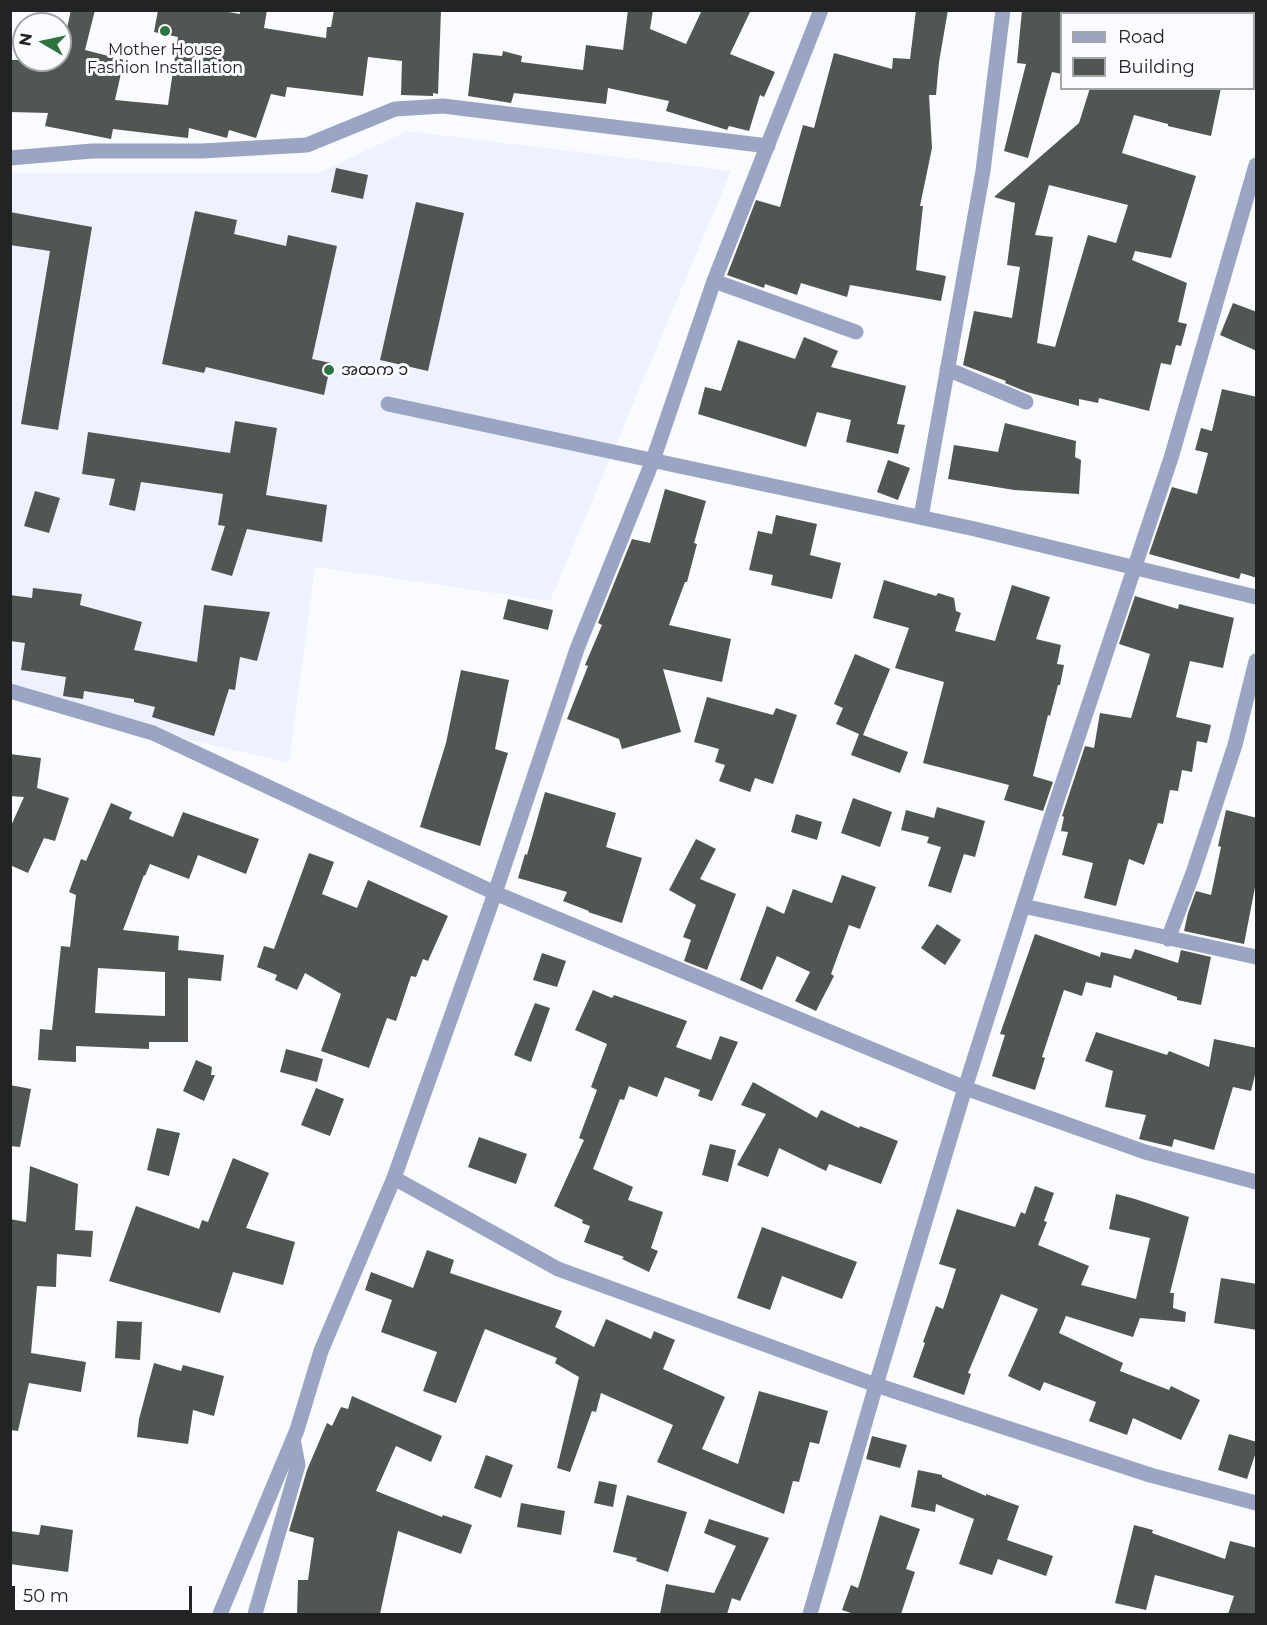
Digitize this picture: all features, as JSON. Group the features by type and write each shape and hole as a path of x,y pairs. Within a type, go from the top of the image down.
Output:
{"street":[{"path":"220,1614 293,1439 321,1351 394,1178 495,893 577,649 654,460 714,282 821,10"},
{"path":"921,517 983,171 1003,10"},
{"path":"10,158 92,152 202,151 307,145 395,109 443,106 768,146"},
{"path":"810,1614 965,1088 1171,458 1257,165"},
{"path":"714,282 856,332"},
{"path":"947,369 1026,402"},
{"path":"388,404 921,517 1257,597"},
{"path":"1168,939 1193,873 1235,745 1257,661"},
{"path":"10,692 153,733 495,893 965,1088 1145,1152 1257,1182"},
{"path":"1023,906 1257,957"},
{"path":"394,1178 558,1269 876,1385 1150,1475 1257,1503"},
{"path":"255,1614 298,1465 293,1439"}],"shaded area":[{"name":"အထက ၁","path":"407,131 731,171 550,601 315,567 289,763 11,698 11,173 319,173"}],"building":[{"path":"71,10 95,10 85,50 124,60 115,100 168,105 178,37 154,32 158,10 217,10 240,14 240,10 267,10 264,28 326,38 327,27 331,27 334,10 441,10 438,94 433,93 433,96 401,95 402,61 368,57 363,96 287,87 285,97 271,94 256,138 229,130 227,138 189,128 188,138 113,129 111,139 45,126 48,113 10,112 11,60 12,72 72,72"},
{"path":"628,10 653,10 650,29 686,44 702,10 751,10 730,54 775,72 764,97 760,95 749,131 729,126 727,130 666,111 669,101 608,88 606,104 514,93 511,103 468,96 473,53 502,56 503,51 522,56 521,62 583,70 586,45 623,50"},
{"path":"916,10 948,10 936,95 929,95 932,148 920,206 923,206 916,270 946,276 941,301 850,285 847,297 801,283 797,295 765,284 764,288 727,275 756,200 780,207 803,125 814,128 834,53 892,69 893,58 910,59"},
{"path":"1022,10 1062,10 1060,12 1060,74 1052,72 1028,158 1004,151 1026,64 1017,63"},
{"path":"1089,90 1221,90 1211,136 1134,115 1122,153 1196,176 1171,258 1135,251 1132,260 1187,283 1178,322 1187,324 1181,346 1176,345 1171,365 1161,363 1149,411 1099,398 1098,403 1079,399 1079,406 1027,392 1005,383 1006,381 963,365 974,311 1012,318 1020,267 1007,265 1015,203 994,197 1079,123","holes":["1049,185 1128,205 1116,243 1088,235 1055,347 1037,343 1053,237 1035,235"]},
{"path":"336,168 368,175 363,199 331,192"},
{"path":"416,202 464,213 428,371 380,360"},
{"path":"195,211 237,220 234,234 286,246 288,235 337,246 312,359 331,363 324,395 206,367 204,373 162,364"},
{"path":"10,212 92,227 58,430 21,424 50,251 10,245"},
{"path":"1233,303 1257,312 1257,351 1220,335"},
{"path":"804,337 838,351 831,367 906,386 897,424 905,425 898,454 846,442 851,420 817,412 806,447 698,414 705,387 721,391 738,340 795,359"},
{"path":"1222,389 1257,397 1257,578 1241,573 1239,579 1149,554 1172,487 1197,494 1208,453 1195,450 1201,428 1212,431"},
{"path":"235,421 277,428 266,495 327,505 322,542 247,529 232,576 211,570 225,526 218,525 223,494 141,482 135,511 109,505 115,479 82,474 88,432 230,453"},
{"path":"1005,423 1076,441 1075,457 1081,460 1079,494 1014,490 948,479 954,445 998,452"},
{"path":"888,460 910,468 898,500 877,492"},
{"path":"665,489 706,501 694,543 697,544 687,582 685,582 669,625 731,639 722,682 663,669 681,732 622,749 619,739 567,719 588,666 585,665 602,625 598,623 632,539 650,543"},
{"path":"35,491 60,498 49,533 24,526"},
{"path":"776,515 817,524 810,555 841,563 832,599 771,585 773,575 749,570 758,531 772,534"},
{"path":"884,580 936,596 938,593 954,598 956,611 961,613 955,631 995,641 1012,585 1050,597 1036,639 1061,645 1057,664 1064,665 1060,685 1058,685 1050,716 1048,715 1033,776 1053,782 1043,811 1004,800 1009,785 923,763 944,682 895,668 909,628 873,618"},
{"path":"33,588 82,594 80,605 142,622 134,650 197,662 204,605 270,612 257,661 240,657 235,690 229,689 214,736 152,717 155,707 134,702 134,699 84,691 83,699 63,696 66,677 21,670 25,643 10,641 10,595 32,598"},
{"path":"1135,596 1178,609 1179,604 1234,618 1223,668 1190,661 1176,717 1211,725 1207,743 1197,741 1192,772 1182,770 1178,791 1170,790 1163,824 1158,823 1144,865 1129,859 1116,906 1084,898 1093,863 1062,855 1068,832 1061,831 1064,817 1062,816 1085,746 1094,748 1100,713 1131,718 1150,654 1119,644"},
{"path":"508,599 553,610 548,630 503,619"},
{"path":"855,654 890,669 863,735 908,752 900,773 851,755 859,734 836,724 843,708 834,704"},
{"path":"461,670 509,680 495,749 508,753 480,846 420,827 446,743"},
{"path":"707,697 773,715 776,708 797,715 773,784 755,778 750,792 719,781 725,765 715,762 719,749 694,742"},
{"path":"10,754 41,758 37,788 69,798 55,841 44,838 28,873 10,865 10,828 24,797 10,796"},
{"path":"545,792 616,813 606,847 642,858 622,923 563,901 567,892 518,878"},
{"path":"853,798 892,812 880,847 841,833"},
{"path":"111,803 132,812 129,819 173,837 183,812 259,839 246,874 198,855 189,879 150,864 123,930 179,936 178,950 224,955 221,981 188,978 188,1042 149,1042 149,1049 76,1046 76,1062 38,1060 40,1029 52,1030 61,946 70,947 76,895 69,892 81,859 86,861","holes":["98,968 165,972 165,1016 95,1013"]},
{"path":"937,807 985,821 975,857 964,854 951,893 928,886 941,847 927,843 929,837 901,830 906,810 934,818"},
{"path":"1226,810 1257,818 1257,877 1244,944 1184,931 1196,891 1211,895"},
{"path":"796,814 822,822 817,840 791,832"},
{"path":"696,839 716,849 700,879 736,894 707,970 684,961 691,940 683,937 696,905 669,890"},
{"path":"309,853 334,862 322,894 357,908 368,880 448,916 428,961 423,959 416,977 411,976 396,1021 387,1018 369,1068 321,1051 341,994 305,973 297,990 275,980 277,975 257,967 264,946 274,949"},
{"path":"842,875 876,887 860,929 849,925 831,974 834,976 816,1011 795,1001 810,972 777,956 762,990 740,980 767,906 784,914 793,889 832,903"},
{"path":"937,924 961,940 945,965 921,948"},
{"path":"1035,934 1100,957 1101,952 1131,959 1135,949 1178,963 1181,950 1211,957 1201,1005 1177,1000 1177,997 1114,975 1111,988 1086,982 1082,996 1064,990 1042,1057 1045,1058 1035,1090 992,1076 1005,1035 1000,1034"},
{"path":"542,953 566,961 557,987 533,980"},
{"path":"593,990 612,998 614,995 687,1021 676,1047 711,1060 720,1036 738,1042 712,1101 698,1096 700,1090 665,1077 657,1097 629,1086 624,1100 620,1099 593,1169 633,1187 628,1200 663,1212 651,1248 658,1251 649,1272 622,1259 624,1257 584,1242 590,1226 582,1223 583,1220 554,1206 584,1140 579,1138 597,1090 591,1087 607,1044 575,1030"},
{"path":"535,1003 550,1008 531,1062 514,1055"},
{"path":"1096,1032 1167,1055 1169,1051 1209,1067 1214,1039 1257,1048 1257,1067 1251,1091 1233,1087 1214,1150 1174,1139 1172,1147 1139,1139 1146,1115 1105,1107 1113,1071 1085,1061"},
{"path":"286,1049 323,1059 317,1082 280,1072"},
{"path":"196,1060 212,1067 211,1075 215,1075 204,1101 183,1091"},
{"path":"753,1082 817,1118 821,1110 859,1128 860,1126 898,1141 881,1184 829,1164 826,1171 779,1148 768,1177 737,1165 766,1114 741,1105"},
{"path":"10,1085 31,1089 20,1147 10,1146"},
{"path":"316,1088 344,1099 330,1136 301,1125"},
{"path":"157,1128 180,1133 169,1176 147,1170"},
{"path":"479,1137 527,1154 516,1184 468,1167"},
{"path":"710,1144 736,1150 728,1182 702,1175"},
{"path":"233,1158 269,1173 246,1228 295,1242 283,1285 233,1272 220,1313 109,1281 136,1206 199,1229 202,1220 208,1222"},
{"path":"30,1166 78,1184 75,1230 93,1231 91,1257 57,1254 56,1287 37,1286 31,1353 86,1362 81,1392 29,1383 18,1431 10,1430 10,1219 26,1222"},
{"path":"1035,1186 1054,1193 1044,1221 1047,1222 1038,1245 1089,1266 1081,1285 1136,1299 1150,1238 1109,1229 1116,1194 1189,1217 1170,1293 1174,1293 1173,1308 1186,1312 1185,1322 1140,1318 1133,1337 1066,1316 1059,1333 1123,1363 1120,1371 1169,1390 1171,1386 1200,1400 1181,1440 1133,1418 1127,1435 1089,1421 1096,1402 1044,1382 1040,1391 1008,1376 1038,1309 1001,1294 968,1373 971,1374 964,1395 913,1377 936,1306 943,1309 956,1269 939,1264 957,1209 1015,1227 1021,1212 1025,1214"},
{"path":"762,1227 857,1262 842,1299 782,1276 770,1310 737,1298"},
{"path":"427,1250 454,1260 450,1273 562,1311 555,1327 594,1347 606,1319 651,1339 654,1331 675,1340 663,1369 725,1397 702,1449 738,1464 759,1391 828,1411 819,1444 810,1442 799,1482 793,1481 784,1514 657,1462 673,1425 601,1393 596,1412 592,1411 570,1472 557,1468 579,1377 555,1363 557,1358 485,1329 456,1403 423,1391 437,1352 381,1332 392,1300 365,1290 371,1272 413,1288"},
{"path":"1221,1278 1257,1284 1257,1330 1214,1323"},
{"path":"117,1321 142,1322 140,1360 115,1358"},
{"path":"154,1363 181,1371 183,1365 224,1376 214,1416 193,1410 188,1444 137,1437 139,1419"},
{"path":"352,1396 442,1436 431,1462 396,1446 376,1491 442,1517 443,1515 472,1525 461,1554 398,1531 380,1614 297,1614 298,1580 308,1580 314,1538 289,1531 307,1470 327,1423 332,1426 341,1407 348,1409"},
{"path":"1229,1434 1257,1442 1257,1449 1247,1479 1218,1470"},
{"path":"872,1436 907,1445 900,1468 866,1459"},
{"path":"486,1455 513,1465 501,1498 474,1488"},
{"path":"918,1470 942,1475 942,1477 986,1496 986,1494 1019,1506 1007,1540 1053,1556 1046,1576 998,1559 992,1575 959,1564 974,1519 936,1504 935,1512 911,1507"},
{"path":"599,1481 617,1485 613,1507 594,1503"},
{"path":"627,1495 687,1512 668,1572 636,1561 637,1558 613,1552"},
{"path":"521,1503 565,1511 561,1535 517,1527"},
{"path":"880,1515 920,1529 906,1569 915,1572 901,1614 854,1614 842,1610 851,1585 858,1588"},
{"path":"709,1519 769,1538 740,1601 732,1598 727,1614 660,1614 666,1584 714,1593 736,1546 704,1533"},
{"path":"41,1525 73,1530 68,1572 10,1564 10,1531 39,1535"},
{"path":"1134,1525 1153,1530 1152,1533 1225,1559 1230,1541 1257,1548 1257,1614 1228,1614 1234,1596 1155,1575 1146,1610 1115,1603"}],"place":[{"name":"Mother House Fashion Installation","path":"165,31"},
{"name":"အထက ၁","path":"329,370"}]}
